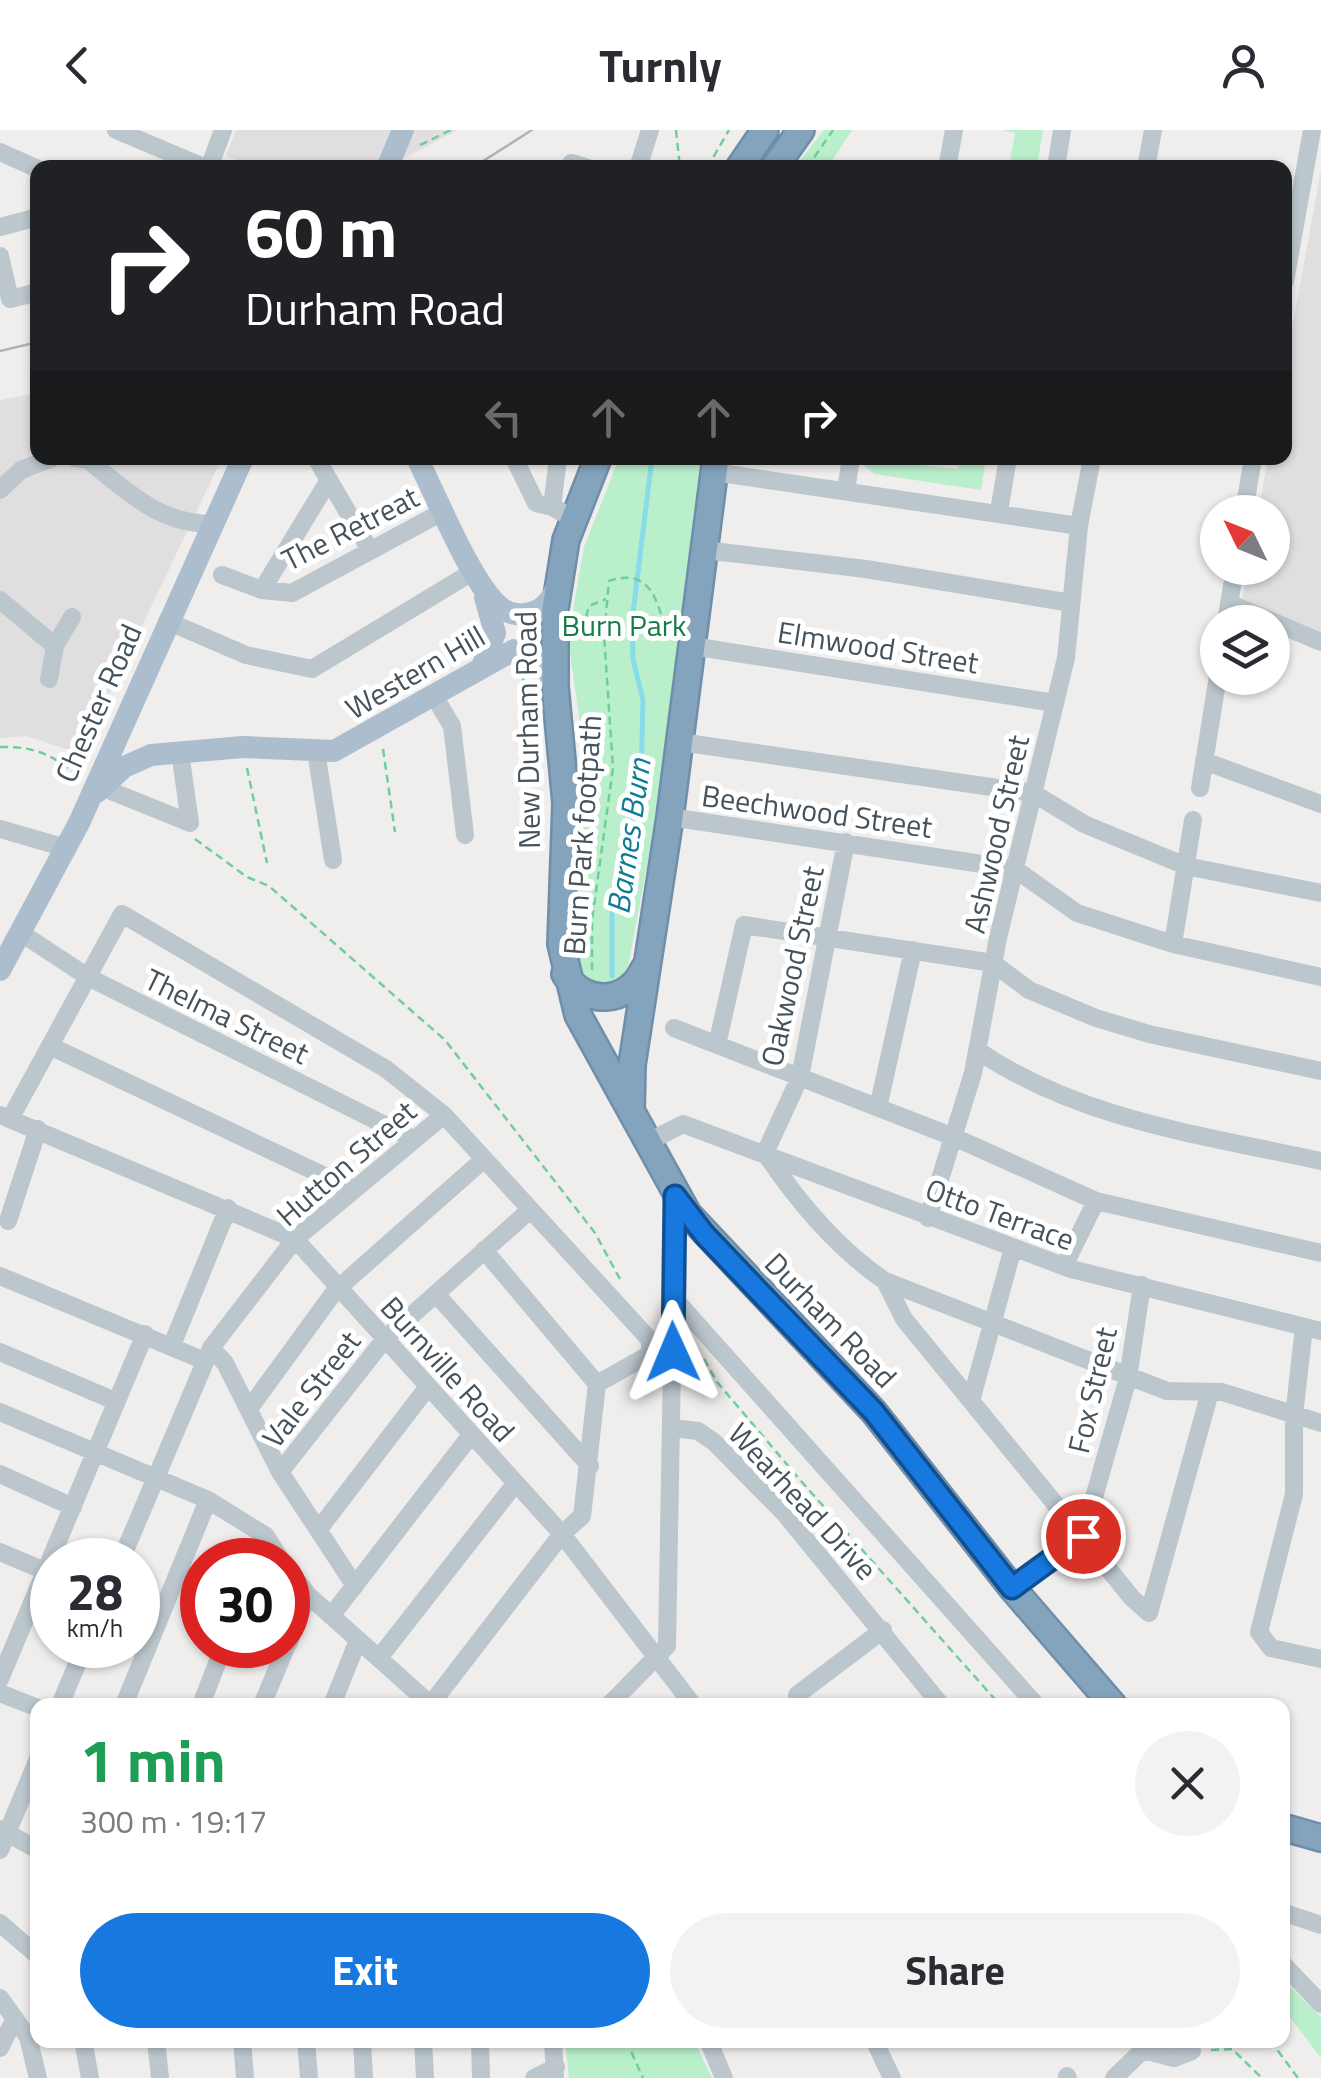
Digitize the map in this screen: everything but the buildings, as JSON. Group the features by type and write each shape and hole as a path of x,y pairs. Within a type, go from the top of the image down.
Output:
{"highway":[{"path":"745,160 766,130"},
{"path":"780,160 801,130"},
{"name":"New Durham Road","path":"593,465 563,512 556,587 555,686 565,758 565,973 578,1015 630,1111"},
{"path":"630,1111 645,965 670,817 715,465"},
{"path":"565,973 576,988 592,996 623,993 638,982 645,965"},
{"name":"Durham Road","path":"630,1111 675,1196 704,1234 874,1412 1012,1588 1107,1698"},
{"path":"1290,1829 1321,1838"}],"main road":[{"path":"390,160 403,130"},
{"name":"Chester Road","path":"0,970 97,787 126,712 240,465"},
{"path":"421,465 477,575 500,608 518,615 539,610 556,587"},
{"path":"477,575 495,633 483,664"},
{"name":"Western Hill","path":"97,787 124,767 152,755 242,747 334,751 514,650 530,652 549,669 555,686"},
{"path":"126,712 130,736 152,755"}],"street":[{"path":"116,130 189,160"},
{"path":"211,160 223,130"},
{"path":"641,160 650,130"},
{"path":"948,160 954,130"},
{"path":"1057,160 1062,130"},
{"path":"1147,160 1153,130"},
{"path":"1292,241 1312,130"},
{"path":"0,152 30,165"},
{"path":"0,227 30,219"},
{"path":"0,256 10,300 30,294"},
{"path":"0,490 21,470 34,465"},
{"path":"95,465 160,515 182,524 211,524"},
{"path":"320,465 370,550"},
{"path":"517,465 536,503 563,512 559,465"},
{"path":"715,465 846,490 1079,526"},
{"path":"846,490 849,465"},
{"path":"999,511 1007,465"},
{"name":"Ashwood Street","path":"928,1218 956,1138 1066,658 1079,526 1091,465"},
{"path":"1247,495 1252,465"},
{"path":"262,590 329,480"},
{"name":"The Retreat","path":"222,575 262,590 292,593 444,510"},
{"path":"704,550 866,569 1072,603"},
{"path":"167,621 246,655 312,669 477,575"},
{"path":"0,600 55,646"},
{"path":"50,678 55,646 72,617"},
{"path":"1290,632 1321,642"},
{"name":"Elmwood Street","path":"692,646 1055,703"},
{"path":"1200,788 1215,695"},
{"path":"434,696 452,726 465,835"},
{"path":"680,742 1034,793 1084,824 1186,866 1321,893"},
{"path":"316,751 333,860"},
{"path":"97,787 190,823 180,752"},
{"path":"1204,761 1321,804"},
{"name":"Beechwood Street","path":"670,817 1015,868"},
{"path":"1173,944 1193,820"},
{"path":"0,829 66,848"},
{"name":"Oakwood Street","path":"765,1154 800,1077 846,842"},
{"path":"1015,868 1078,913 1173,944 1321,977"},
{"path":"295,1239 5,1116 50,1046 122,914 386,1070 444,1115 650,1340 650,1354 597,1384"},
{"path":"717,1045 744,925 994,963 1030,990 1096,1018 1149,1034 1321,1071"},
{"name":"Thelma Street","path":"21,933 88,978 413,1139"},
{"path":"878,1108 913,950"},
{"path":"674,1028 956,1138 1096,1200 1321,1253"},
{"path":"50,1046 352,1189"},
{"path":"977,1050 1008,1071 1101,1112 1321,1161"},
{"name":"Hutton Street","path":"130,1538 208,1355 295,1239 444,1115"},
{"name":"Otto Terrace","path":"646,1143 683,1124 1064,1266 1313,1329"},
{"path":"18,1215 38,1129"},
{"path":"765,1154 798,1202 863,1266 885,1280 1167,1391 1222,1392 1321,1423"},
{"path":"249,1409 337,1289 484,1160"},
{"path":"616,1698 658,1659 666,1646 669,1627 675,1196"},
{"path":"1064,1266 1096,1200"},
{"path":"172,1346 228,1208"},
{"name":"Vale Street","path":"280,1472 384,1340 530,1210"},
{"name":"Burnville Road","path":"295,1239 562,1534 689,1698"},
{"path":"972,1397 1013,1248"},
{"path":"436,1698 562,1534 582,1516 590,1466 597,1384 484,1250"},
{"path":"0,1276 224,1364 280,1472 355,1586"},
{"path":"885,1280 904,1319 1149,1613 1210,1392"},
{"name":"Fox Street","path":"1083,1536 1128,1378 1142,1285"},
{"path":"436,1294 590,1466"},
{"path":"672,1296 1030,1698"},
{"path":"1313,1329 1294,1416 1294,1494 1259,1632 1271,1648 1321,1660"},
{"path":"61,1538 145,1334"},
{"path":"0,1352 116,1402"},
{"path":"320,1529 427,1388"},
{"path":"0,1412 208,1500 266,1536"},
{"name":"Wearhead Drive","path":"673,1428 698,1432 714,1442 785,1514 884,1630 936,1698"},
{"path":"331,1616 471,1436"},
{"path":"0,1474 72,1507"},
{"path":"379,1658 515,1484"},
{"path":"127,1698 208,1500"},
{"path":"1012,1588 1083,1536"},
{"path":"0,1552 30,1564"},
{"path":"310,1597 423,1698"},
{"path":"0,1679 9,1632 30,1600"},
{"path":"797,1696 884,1630"},
{"path":"335,1698 358,1640"},
{"path":"63,1698 75,1668"},
{"path":"204,1698 215,1668"},
{"path":"265,1698 277,1668"},
{"path":"0,1693 30,1705"},
{"path":"0,1850 4,1830 30,1776"},
{"path":"4,1830 30,1845"},
{"path":"1290,1914 1321,1924"},
{"path":"0,1923 30,1949"},
{"path":"1290,1971 1321,2004"},
{"path":"0,1998 30,2043"},
{"path":"0,2048 15,2018"},
{"path":"33,2048 38,2078"},
{"path":"85,2048 90,2078"},
{"path":"157,2048 160,2078"},
{"path":"243,2048 246,2078"},
{"path":"307,2048 309,2078"},
{"path":"362,2048 364,2078"},
{"path":"423,2048 425,2078"},
{"path":"480,2048 482,2078"},
{"path":"534,2078 556,2073 554,2048"},
{"path":"711,2048 724,2078"},
{"path":"878,2048 892,2078"},
{"path":"1114,2078 1140,2048"},
{"path":"1150,2048 1174,2058 1192,2051"}],"path":[{"path":"676,130 679,160"},
{"path":"712,160 729,130"},
{"path":"812,160 833,130"},
{"path":"569,627 585,621 589,606 607,598 609,581 632,576 644,582 660,606 673,658 688,676"},
{"name":"Burn Park footpath","path":"592,996 592,920 613,768 604,635 607,598"},
{"path":"379,728 395,832"},
{"path":"0,746 26,746 55,756 97,787"},
{"path":"242,747 267,863"},
{"path":"188,834 247,877 269,886 444,1040 595,1232 630,1292"},
{"path":"701,1352 717,1382 994,1698"},
{"path":"629,2048 642,2078"},
{"path":"1276,2048 1298,2078"},
{"path":"1192,2051 1232,2049 1262,2078"}],"shaded area":[{"path":"236,130 458,130 400,160 236,160 226,156"},
{"path":"1321,171 1321,632 1290,619 1290,605 1256,605 1242,599 1245,585 1290,585 1290,495 1261,495 1267,465 1292,465 1292,328"},
{"path":"30,394 30,465 219,465 81,754 26,736 0,738 0,400"}],"green space":[{"path":"824,130 852,130 833,160 800,160"},
{"path":"1002,130 1043,130 1038,160 1010,160 1015,133"},
{"name":"Burn Park","path":"616,465 700,465 656,817 628,967 613,986 594,984 580,970 577,951 583,746 568,638 584,547"},
{"path":"863,465 958,469 959,465 985,465 981,490 875,474"},
{"path":"1290,1987 1321,2017 1321,2058 1290,2017"},
{"path":"566,2048 698,2048 712,2078 569,2078"}],"waterway":[{"name":"Barnes Burn","path":"612,976 612,914 619,857 641,780 643,700 633,659 632,621 651,465"}],"tram line":[{"path":"485,160 532,130"},
{"path":"0,351 30,344"}],"route":[{"path":"673,1352 675,1196 704,1234 874,1412 1012,1588 1083,1536"}]}
